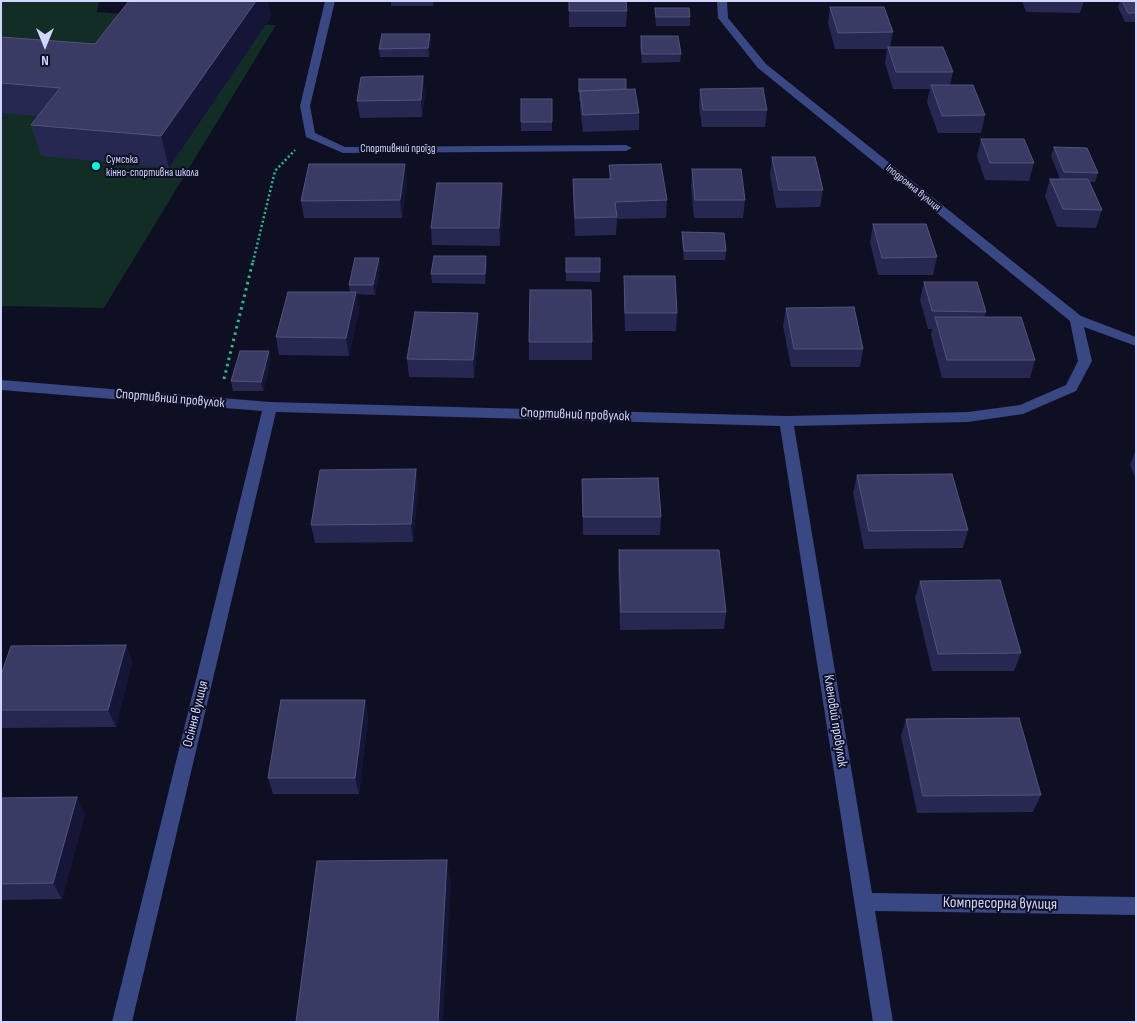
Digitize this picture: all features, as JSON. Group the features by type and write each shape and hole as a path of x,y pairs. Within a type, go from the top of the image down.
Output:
{"street":[{"path":"310,135 305,106 330,1"},
{"name":"Іподромна вулиця","path":"722,1 723,18 762,66 1076,319 1136,342"},
{"name":"Спортивний проїзд","path":"310,135 344,150 626,148"},
{"name":"Спортивний провулок","path":"1,385 270,407 786,421 968,417 1022,409 1071,388 1085,361 1076,319"},
{"name":"Осіння вулиця","path":"122,1022 270,407"},
{"name":"Кленовий провулок","path":"786,421 883,1022"},
{"name":"Компресорна вулиця","path":"864,902 1136,906"}],"path":[{"path":"218,403 275,171 310,135"}],"green space":[{"name":"Сумська кінно-спортивна школа","path":"1,1 99,2 97,12 276,25 104,308 1,306"}],"building":[{"path":"129,1 256,1 161,136 31,125 60,88 1,83 1,37 95,44"},
{"path":"569,1 626,1 627,11 569,11"},
{"path":"1122,1 1136,1 1136,13 1128,13"},
{"path":"830,7 884,7 893,32 838,33"},
{"path":"655,8 689,8 690,17 656,17"},
{"path":"382,34 430,34 428,48 379,49"},
{"path":"641,36 678,36 681,54 642,54"},
{"path":"888,47 943,47 953,72 896,72"},
{"path":"423,76 421,100 357,101 361,77"},
{"path":"579,79 626,79 626,89 579,92"},
{"path":"931,85 973,85 985,115 942,116"},
{"path":"763,88 767,110 703,110 700,89"},
{"path":"635,89 639,113 583,115 580,91"},
{"path":"521,99 552,99 552,122 521,122"},
{"path":"981,139 1024,139 1034,163 990,163"},
{"path":"1054,147 1087,148 1098,173 1064,172"},
{"path":"772,157 815,157 823,190 779,190"},
{"path":"309,164 405,164 400,200 301,201"},
{"path":"661,164 667,200 615,202 617,217 575,218 573,179 611,179 609,165"},
{"path":"692,169 741,169 745,200 695,200"},
{"path":"1050,179 1088,179 1102,210 1063,209"},
{"path":"437,183 502,183 499,228 431,228"},
{"path":"873,224 926,224 937,257 882,258"},
{"path":"682,232 724,233 726,251 684,251"},
{"path":"434,256 486,256 485,274 431,274"},
{"path":"355,258 379,258 373,285 349,285"},
{"path":"566,258 600,258 600,272 566,272"},
{"path":"624,276 675,276 677,313 625,313"},
{"path":"924,282 977,282 986,312 932,311"},
{"path":"530,290 591,290 592,342 529,342"},
{"path":"288,292 356,292 346,338 276,337"},
{"path":"854,307 863,349 794,349 786,308"},
{"path":"415,312 478,313 473,360 407,359"},
{"path":"935,317 1021,317 1035,360 947,360"},
{"path":"240,351 269,351 261,382 231,381"},
{"path":"416,469 411,524 311,525 320,470"},
{"path":"952,474 968,530 869,531 857,475"},
{"path":"658,478 661,517 583,517 582,479"},
{"path":"619,550 719,550 726,612 621,612"},
{"path":"1000,580 1021,653 938,654 920,581"},
{"path":"126,645 108,710 1,710 1,675 11,646"},
{"path":"281,700 365,700 355,778 268,778"},
{"path":"1019,718 1041,795 923,796 906,719"},
{"path":"77,797 53,883 1,884 1,798"},
{"path":"447,860 438,1022 296,1022 317,861"}],"place":[{"name":"Сумська кінно-спортивна школа","path":"96,166"}]}
